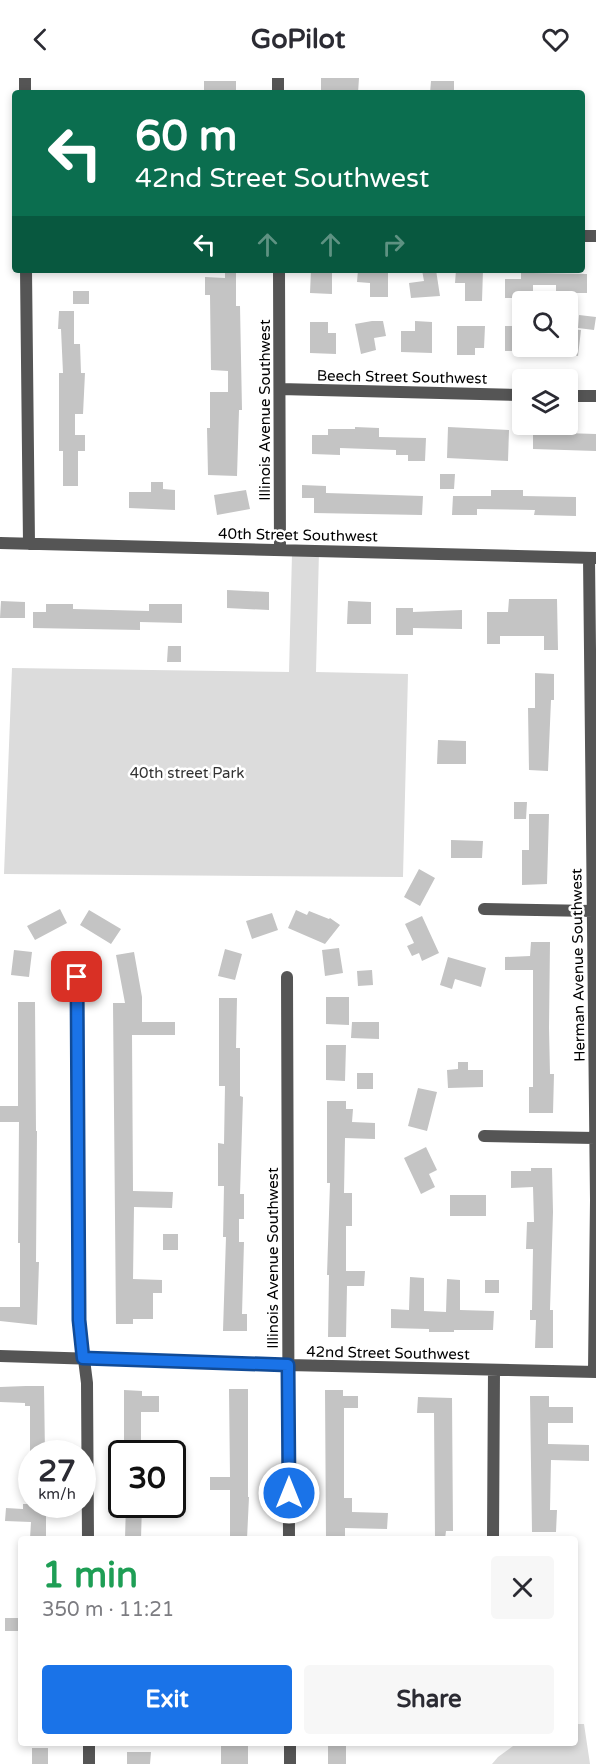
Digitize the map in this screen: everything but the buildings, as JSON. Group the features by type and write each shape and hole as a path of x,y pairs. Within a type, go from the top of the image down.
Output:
{"street":[{"path":"26,273 29,544"},
{"name":"Illinois Avenue Southwest","path":"279,273 280,550"},
{"name":"Beech Street Southwest","path":"280,389 512,395"},
{"path":"578,396 596,396"},
{"name":"40th Street Southwest","path":"0,543 593,558"},
{"name":"Herman Avenue Southwest","path":"593,558 595,1372"},
{"path":"484,909 593,911"},
{"path":"77,977 79,1320 87,1383 88,1536"},
{"name":"Illinois Avenue Southwest","path":"287,977 289,1536"},
{"path":"484,1136 595,1138"},
{"name":"42nd Street Southwest","path":"0,1356 595,1372"},
{"path":"493,1536 494,1370"},
{"path":"89,1746 89,1764"},
{"path":"290,1746 290,1764"}],"green space":[{"name":"40th street Park","path":"319,551 316,672 408,674 403,877 4,874 12,668 289,672 292,554"},
{"path":"578,1724 584,1724 590,1764 492,1764 513,1746 578,1746"}],"route":[{"path":"77,977 79,1320 83,1358 288,1365 289,1493"}]}
